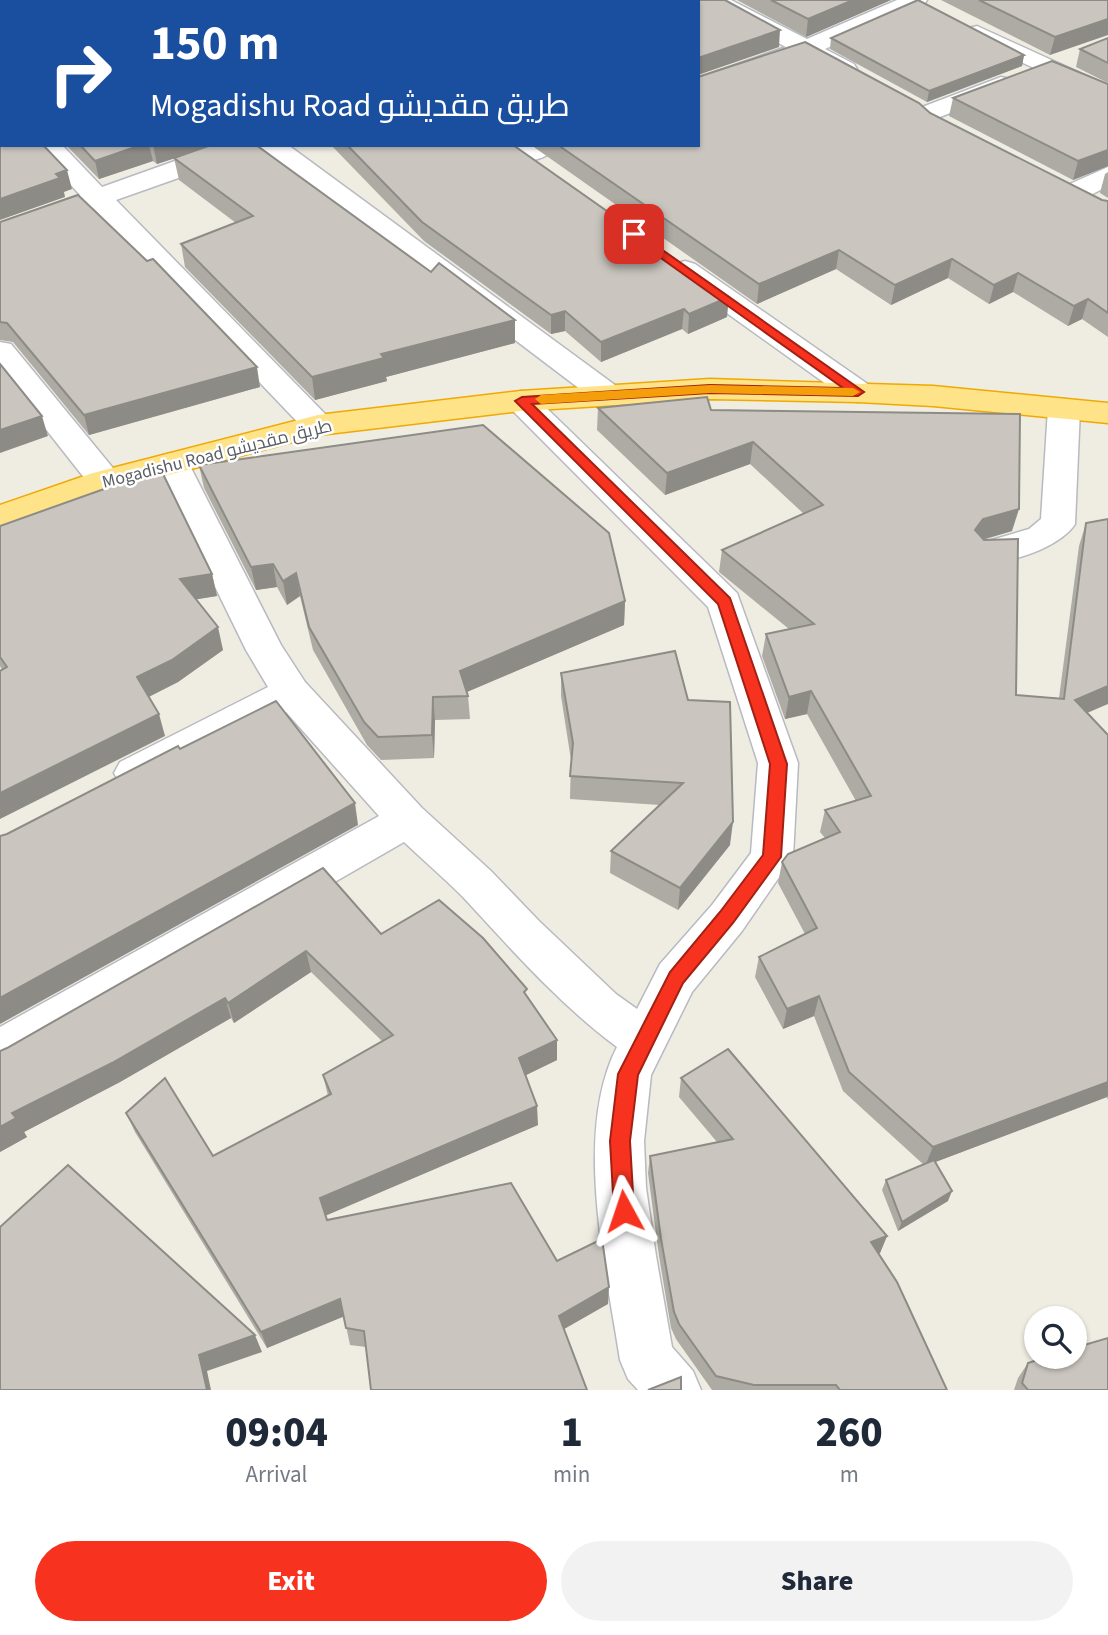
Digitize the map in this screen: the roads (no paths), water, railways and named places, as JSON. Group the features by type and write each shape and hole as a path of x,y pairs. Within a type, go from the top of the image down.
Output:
{"highway":[{"name":"Mogadishu Road طريق مقديشو","path":"0,517 105,481 318,425 522,401 710,389 858,392 1108,413"}],"street":[{"path":"714,0 866,81"},
{"path":"700,85 807,48 917,0 940,12"},
{"path":"961,24 1108,95"},
{"path":"926,114 1084,53"},
{"path":"902,101 948,130"},
{"path":"49,147 318,425"},
{"path":"0,232 239,147"},
{"path":"274,147 608,395"},
{"path":"1073,193 1108,175"},
{"path":"668,258 858,392"},
{"path":"0,351 105,481"},
{"path":"522,401 724,602 778,764 772,857 727,918 676,978 628,1074 620,1141 621,1188 647,1360 674,1390"},
{"path":"990,552 1041,537 1058,523 1064,409"},
{"path":"172,464 265,650 291,692 407,820 476,883 523,934 600,1008 644,1040"},
{"path":"97,792 291,692"},
{"path":"0,1051 407,820"}]}
